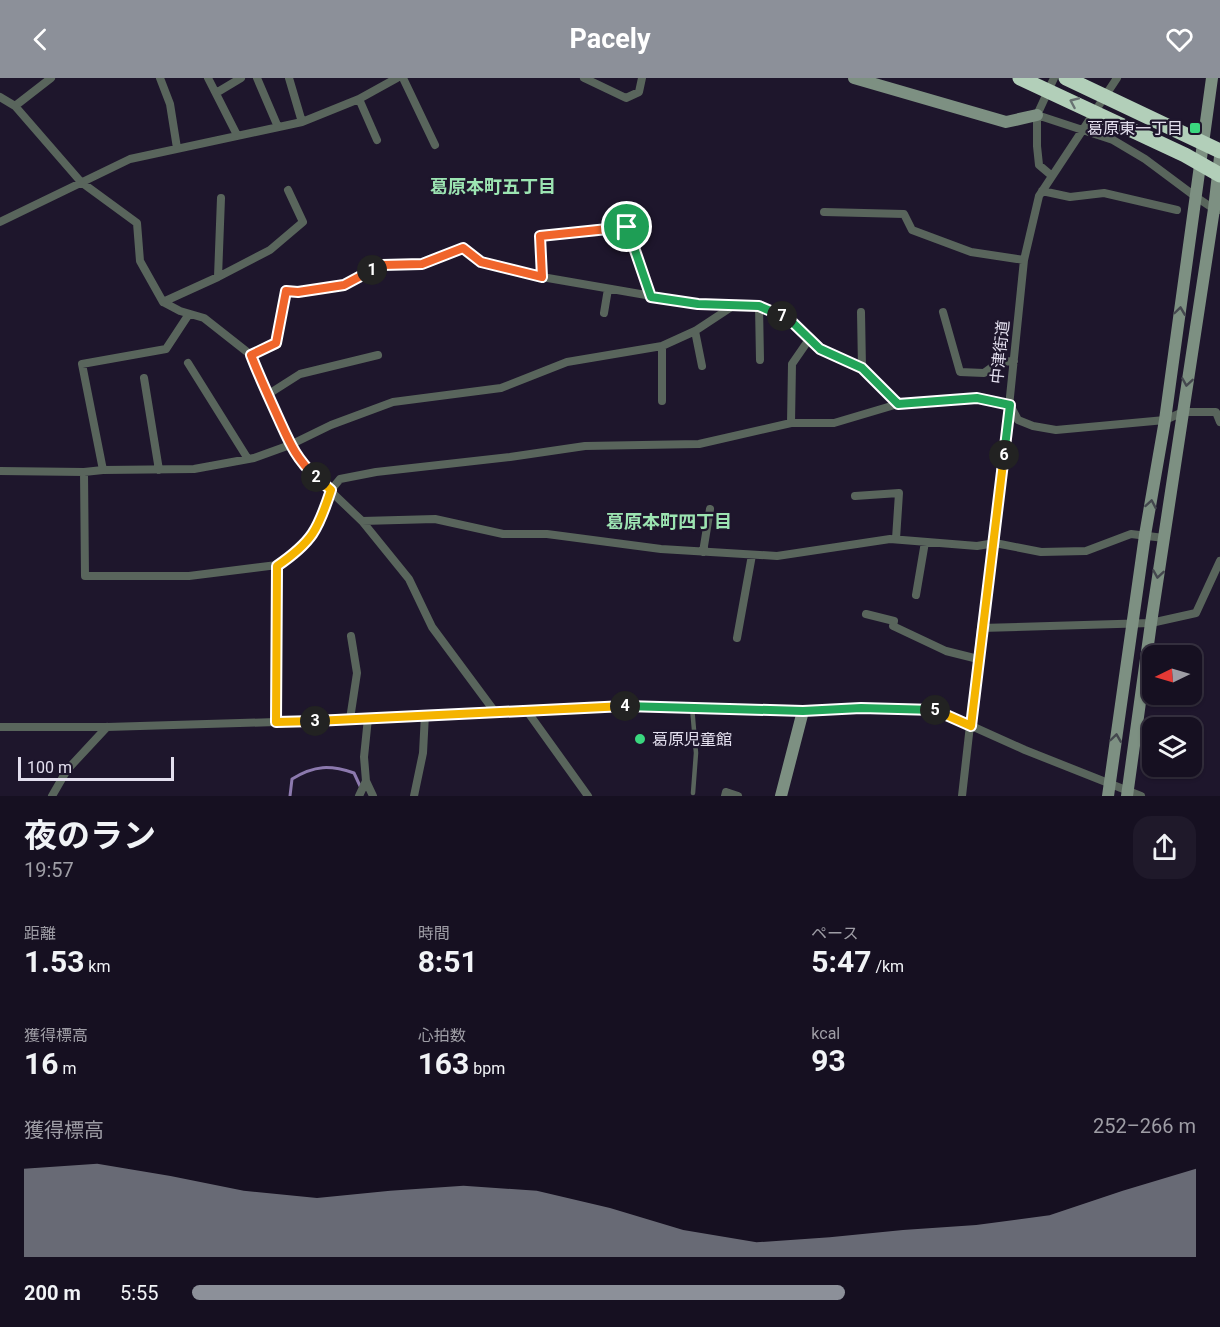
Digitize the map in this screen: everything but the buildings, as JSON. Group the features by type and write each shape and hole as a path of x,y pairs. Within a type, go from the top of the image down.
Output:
{"highway":[{"path":"1066,78 1220,151"},
{"path":"1022,79 1185,155 1220,175"}],"street":[{"path":"15,106 51,78"},
{"path":"160,78 170,104 177,148"},
{"path":"208,78 237,135"},
{"path":"216,93 241,78"},
{"path":"257,78 278,127"},
{"path":"289,78 302,122"},
{"path":"0,222 130,159 302,122 359,99 384,81 397,78"},
{"path":"403,78 435,145"},
{"path":"584,78 626,98 639,92 642,78"},
{"path":"854,78 1006,122 1037,115 1113,140 1145,159 1196,197 1218,210"},
{"path":"1052,176 1039,165 1037,115 1054,78"},
{"name":"中津街道","path":"962,796 981,628 995,543 1024,260 1039,196 1118,78"},
{"path":"1109,790 1145,535 1165,420 1212,78"},
{"path":"1,99 15,106 81,182 137,224 140,261 163,302 180,311 204,318 251,355 290,445 301,464 362,521 409,579 432,627 495,712"},
{"path":"359,99 377,140"},
{"path":"1127,794 1183,412 1218,210 1220,157"},
{"path":"163,302 270,250 303,222 288,190"},
{"path":"1042,191 1070,197 1104,194 1177,210"},
{"path":"218,277 221,198"},
{"path":"824,212 904,214 912,230 971,252 1024,260"},
{"path":"542,277 540,236 627,227 651,297"},
{"path":"251,355 276,343 286,291 298,292 344,285 382,265 422,264 463,248 481,262 542,277 698,304 759,306 789,319 820,349 862,368 898,404"},
{"path":"604,313 608,289"},
{"path":"0,471 84,472 194,469 248,459 290,445 331,425 393,402 501,388 567,362 662,346 695,331 736,304"},
{"path":"759,306 760,360"},
{"path":"861,312 862,368"},
{"path":"943,312 960,372 984,373 999,362 1014,361"},
{"path":"103,470 82,364 166,349 189,314"},
{"path":"695,331 702,366"},
{"path":"791,423 792,364 810,338"},
{"path":"662,346 663,401"},
{"path":"267,394 300,375 378,355"},
{"path":"188,363 248,459"},
{"path":"144,378 159,470"},
{"path":"84,472 85,576 189,576 277,566 300,550 320,524 331,490 340,479 376,472 585,446 699,444 791,423 834,423 898,404 977,398 1010,405 1018,420 1033,426 1056,430 1165,420 1183,412 1218,412 1220,422"},
{"path":"855,496 899,493 896,539"},
{"path":"703,552 710,508"},
{"path":"362,521 435,519 503,534 547,534 661,549 777,556 896,539 977,546 995,543 1041,552 1086,551 1131,534 1164,538"},
{"path":"916,595 925,542"},
{"path":"737,638 752,555"},
{"path":"981,628 1151,622 1196,613 1220,561"},
{"path":"276,722 277,566"},
{"path":"866,614 894,621 893,626 946,651 978,659"},
{"path":"350,719 357,673 351,636"},
{"path":"0,727 107,727 276,722 643,705 803,711 861,708 936,710 1109,790 1141,796"},
{"path":"527,711 588,796"},
{"path":"781,796 803,711"},
{"path":"414,796 423,753 425,714"},
{"path":"368,718 364,757 366,782 373,796"},
{"path":"52,796 67,770 107,727"},
{"path":"359,796 366,782"},
{"path":"725,796 726,792 738,796"}],"lane":[{"path":"692,707 696,753 693,793"}],"waterway":[{"path":"290,796 292,779 315,769 330,768 354,773 360,786"}],"place":[{"name":"葛原東一丁目","path":"1195,128"},
{"name":"葛原児童館","path":"640,739"}],"district":[{"name":"葛原本町五丁目","path":"493,186"},
{"name":"葛原本町四丁目","path":"669,521"}],"route":[{"path":"627,227 651,297 698,304 759,306 789,319 820,349 862,368 898,404 977,398 1010,405 995,543 981,628 971,726 936,710 861,708 803,711 643,705 276,722 277,566 300,550 320,524 331,490 301,464 263,387 251,355 276,343 286,291 298,292 344,285 382,265 422,264 463,248 481,262 542,277 540,236 627,227"}]}
